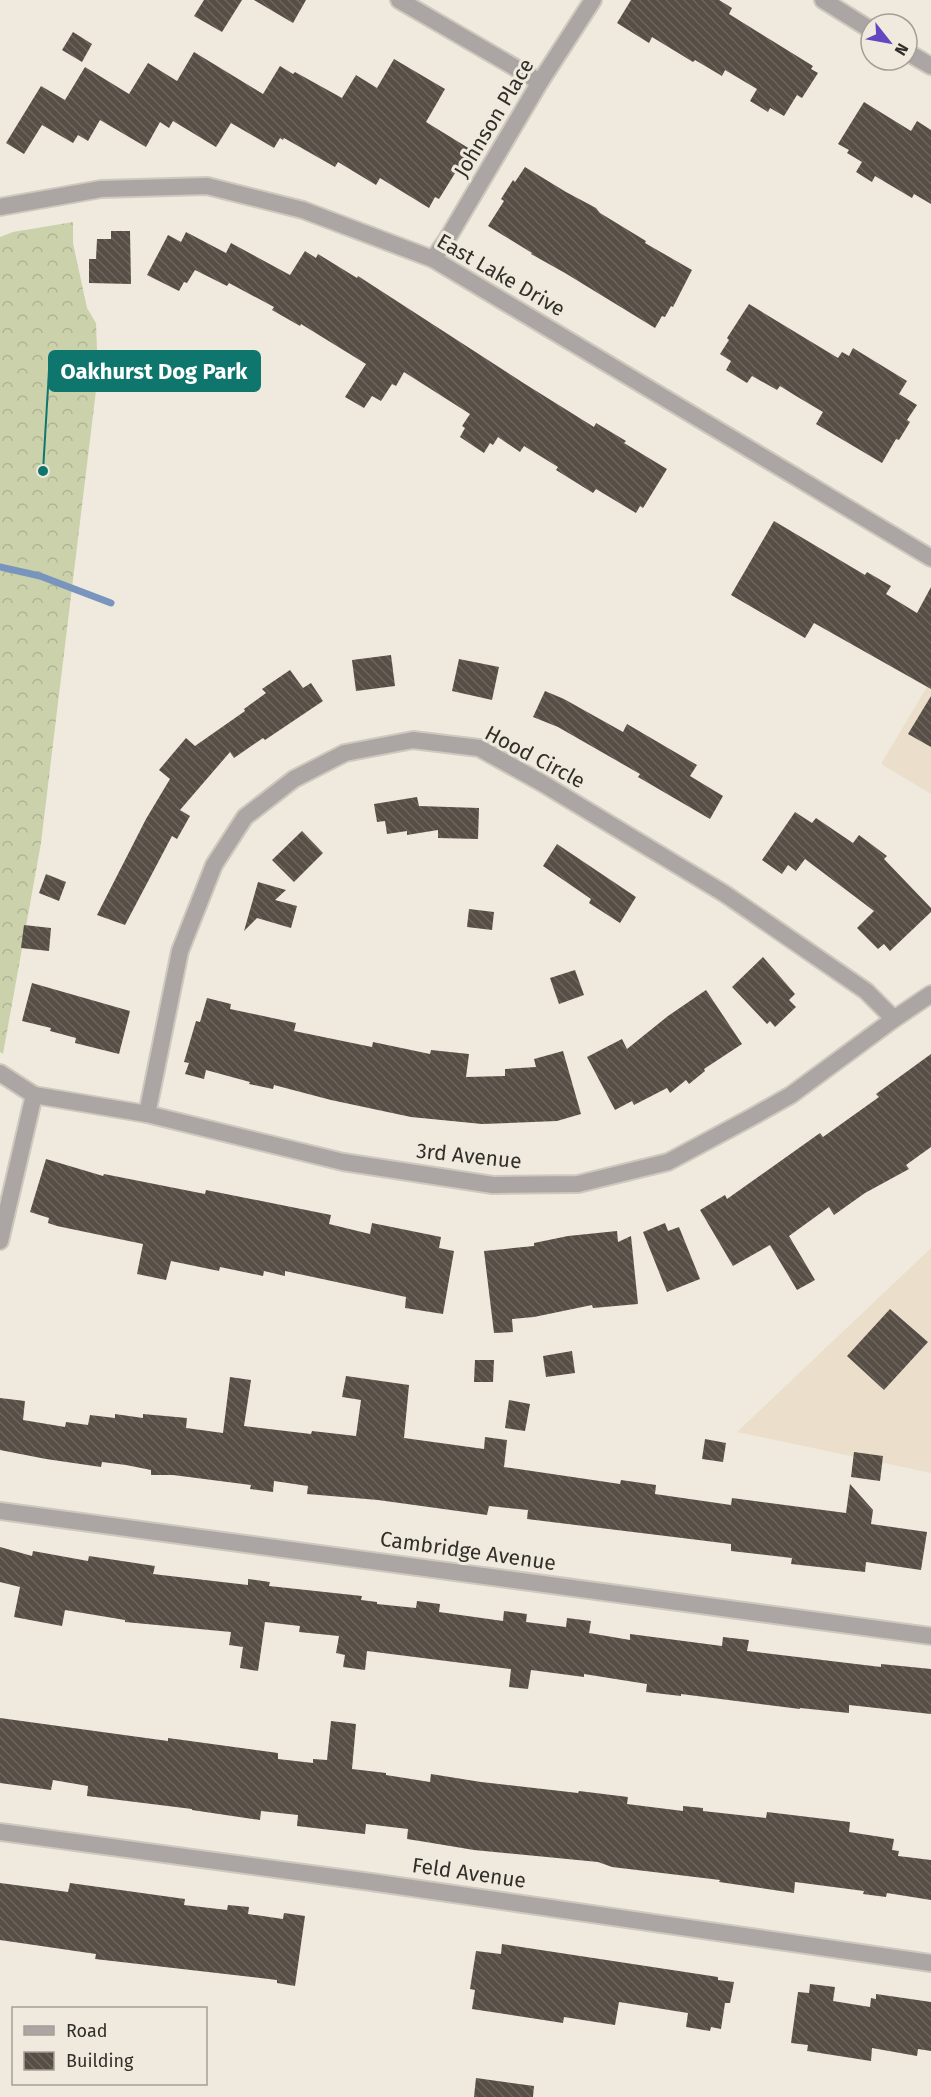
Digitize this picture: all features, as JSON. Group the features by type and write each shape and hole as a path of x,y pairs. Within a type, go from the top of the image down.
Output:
{"street":[{"path":"399,0 540,82"},
{"name":"Johnson Place","path":"433,259 446,242 540,82 593,0"},
{"path":"823,0 859,22"},
{"name":"East Lake Drive","path":"0,207 101,189 207,186 303,210 433,259 931,558"},
{"name":"Hood Circle","path":"147,1114 180,951 214,865 244,817 294,778 345,753 412,740 479,748 543,783 725,894 866,991 894,1019"},
{"name":"3rd Avenue","path":"0,1073 34,1095 147,1114 343,1162 493,1185 578,1185 668,1162 792,1095 931,994"},
{"path":"0,1242 34,1095"},
{"name":"Cambridge Avenue","path":"0,1511 931,1636"},
{"name":"Feld Avenue","path":"0,1832 371,1882 931,1963"}],"shaded area":[{"path":"931,680 931,794 881,764"},
{"path":"931,1248 931,1473 737,1432"}],"green space":[{"path":"73,222 73,243 87,308 96,323 98,374 41,843 3,1054 0,1052 0,237 13,232"}],"building":[{"path":"204,0 242,0 222,32 194,16"},
{"path":"254,0 306,0 293,23"},
{"path":"631,0 719,0 732,8 729,14 813,66 811,69 818,73 802,98 797,95 784,116 770,108 768,112 750,101 757,89 725,70 722,76 695,60 693,62 652,37 649,43 617,23"},
{"path":"73,32 92,44 82,62 62,50"},
{"path":"194,52 263,94 280,66 342,98 356,75 377,88 394,59 445,89 426,122 470,149 439,199 435,197 429,208 380,178 376,185 338,162 335,167 284,138 283,140 280,138 274,148 231,123 216,147 173,121 169,128 160,122 146,147 100,120 88,141 78,135 73,143 42,125 24,154 6,143 41,86 65,100 85,67 129,94 148,63 177,81"},
{"path":"864,102 911,131 917,121 931,130 931,204 914,194 912,198 875,176 872,182 856,172 862,162 838,144"},
{"path":"525,167 596,208 600,213 646,241 645,243 692,270 673,307 671,306 665,317 662,316 655,328 488,226 504,201 501,199"},
{"path":"111,231 130,231 131,284 89,283 89,259 96,259 97,239 111,239"},
{"path":"186,232 226,253 231,243 290,275 305,251 316,258 318,254 357,278 358,276 594,427 596,423 667,469 643,508 640,506 636,513 596,489 593,493 556,470 558,467 524,446 520,452 498,437 493,445 490,443 484,453 460,437 465,428 462,426 470,414 404,372 396,386 392,384 381,401 372,396 364,408 345,397 366,364 301,324 300,326 272,310 274,307 229,283 227,286 195,270 179,291 147,275 168,235 181,242"},
{"path":"749,304 838,358 842,352 849,356 853,348 907,381 899,394 917,405 907,420 910,422 899,440 896,439 882,463 816,424 823,412 780,386 777,390 752,376 747,383 726,370 731,361 720,354 729,340 727,338"},
{"path":"774,521 865,575 867,572 891,586 886,594 917,613 931,587 931,689 814,623 805,638 731,595"},
{"path":"391,655 395,686 356,691 352,660"},
{"path":"459,659 499,667 492,700 452,691"},
{"path":"290,670 303,688 311,683 323,701 234,758 230,752 180,810 190,816 177,839 172,836 125,925 97,915 146,819 170,779 159,770 186,738 195,746 245,711 244,709 266,693 262,689"},
{"path":"545,691 623,732 627,724 697,765 690,776 723,796 710,819 638,777 640,774 558,727 533,717"},
{"path":"931,696 931,747 908,734"},
{"path":"417,797 419,806 479,808 478,839 438,838 438,830 407,835 407,831 387,834 385,821 377,822 374,804"},
{"path":"795,812 812,823 816,818 853,843 859,835 887,856 884,859 931,908 931,912 890,951 884,944 878,949 857,928 874,911 805,859 796,871 788,865 782,874 762,860"},
{"path":"302,831 323,853 294,882 272,860"},
{"path":"557,844 636,897 620,923 589,903 591,899 543,866"},
{"path":"46,874 66,882 59,901 39,893"},
{"path":"258,882 286,890 275,900 297,906 291,928 257,918 244,931"},
{"path":"469,909 494,912 492,930 467,927"},
{"path":"24,925 51,928 49,951 21,948"},
{"path":"763,957 795,994 789,1000 796,1007 775,1027 770,1021 767,1024 732,987"},
{"path":"575,970 584,995 559,1004 550,978"},
{"path":"32,983 130,1011 119,1054 75,1043 76,1038 50,1031 51,1028 22,1021"},
{"path":"706,990 742,1044 704,1069 705,1071 689,1084 686,1080 670,1093 667,1088 634,1105 632,1101 615,1110 587,1057 622,1039 627,1049 668,1016"},
{"path":"207,998 231,1004 230,1009 296,1023 294,1031 372,1047 373,1042 430,1054 431,1050 469,1054 466,1077 505,1076 505,1069 536,1067 534,1059 563,1051 581,1114 557,1121 482,1124 411,1117 274,1085 273,1089 249,1084 250,1082 206,1070 204,1079 185,1074 189,1063 184,1062 196,1021 200,1022"},
{"path":"931,1054 931,1147 906,1165 909,1169 865,1193 834,1215 829,1207 789,1236 815,1280 797,1290 770,1245 733,1266 700,1210 725,1195 727,1199 820,1133 823,1137 879,1097 876,1094"},
{"path":"46,1159 103,1176 104,1174 205,1194 206,1190 331,1215 329,1224 370,1234 372,1223 441,1237 439,1248 454,1251 443,1314 405,1308 406,1297 285,1271 285,1276 264,1271 263,1276 220,1267 219,1271 171,1261 166,1280 137,1274 143,1244 57,1226 48,1223 49,1218 30,1212"},
{"path":"665,1223 668,1231 679,1227 700,1279 667,1292 643,1232"},
{"path":"617,1231 618,1242 631,1236 638,1304 593,1308 592,1305 534,1317 512,1319 513,1332 494,1333 484,1251 534,1246 534,1243 568,1236"},
{"path":"890,1309 928,1342 884,1390 847,1356"},
{"path":"572,1351 575,1373 546,1377 543,1356"},
{"path":"475,1360 494,1360 493,1382 474,1382"},
{"path":"346,1376 409,1385 404,1438 484,1449 485,1437 507,1440 504,1467 620,1484 621,1480 656,1485 655,1494 731,1505 732,1498 846,1513 850,1484 873,1510 871,1524 927,1532 921,1570 866,1562 865,1572 791,1564 792,1558 731,1551 731,1544 527,1519 528,1510 489,1506 487,1515 378,1500 307,1494 308,1486 274,1481 273,1492 250,1489 251,1485 173,1475 151,1475 151,1470 126,1465 102,1462 101,1467 0,1450 0,1398 25,1401 23,1420 65,1427 66,1422 88,1425 90,1415 115,1418 115,1414 143,1418 143,1414 187,1418 186,1428 223,1433 230,1377 251,1380 244,1426 311,1434 312,1431 356,1436 361,1400 342,1397"},
{"path":"509,1400 530,1404 525,1431 505,1428"},
{"path":"705,1439 726,1443 723,1462 702,1459"},
{"path":"854,1452 883,1456 880,1481 851,1477"},
{"path":"0,1547 32,1556 33,1551 88,1561 89,1556 155,1566 153,1574 248,1585 248,1579 270,1582 269,1586 362,1596 361,1600 377,1602 377,1604 416,1608 417,1601 440,1604 439,1612 503,1621 504,1611 527,1614 526,1622 566,1627 567,1618 591,1621 589,1633 630,1640 630,1634 722,1646 723,1637 749,1640 747,1651 881,1667 881,1664 931,1669 931,1714 849,1705 849,1713 681,1694 681,1696 646,1692 647,1684 584,1674 584,1677 531,1670 528,1689 509,1687 511,1669 367,1651 365,1670 343,1667 345,1655 336,1653 339,1636 299,1632 300,1626 265,1622 258,1671 240,1668 243,1647 229,1645 231,1632 125,1622 125,1620 65,1610 62,1626 14,1617 20,1587 0,1582"},
{"path":"0,1718 168,1741 168,1738 278,1753 278,1759 313,1763 313,1759 327,1760 331,1721 356,1724 352,1769 430,1782 431,1774 481,1782 628,1797 627,1804 683,1811 683,1806 703,1808 703,1811 766,1818 767,1812 850,1822 849,1832 894,1839 892,1850 899,1851 898,1856 931,1860 931,1900 887,1893 886,1897 863,1894 864,1891 795,1882 794,1893 719,1882 720,1880 612,1867 598,1862 474,1850 407,1839 408,1829 366,1824 365,1834 297,1826 298,1815 261,1811 260,1820 87,1796 88,1786 53,1780 51,1790 0,1783"},
{"path":"0,1883 68,1892 70,1883 185,1899 184,1905 227,1910 228,1905 249,1907 248,1914 283,1919 284,1913 305,1916 295,1986 277,1983 277,1980 95,1959 96,1954 0,1940"},
{"path":"502,1944 718,1977 718,1980 734,1982 730,2003 725,2003 721,2029 711,2027 710,2031 686,2027 688,2013 619,2002 615,2025 564,2017 563,2023 472,2009 475,1990 470,1989 476,1951 501,1954"},
{"path":"810,1984 835,1987 833,2001 870,2007 871,1998 876,1999 876,1994 931,2002 931,2051 918,2049 917,2056 872,2048 871,2061 807,2051 808,2045 791,2043 798,1992 809,1993"},
{"path":"476,2078 534,2086 533,2097 474,2097"}],"waterway":[{"path":"0,567 40,576 111,603"}],"place":[{"name":"Oakhurst Dog Park","path":"43,471"}]}
